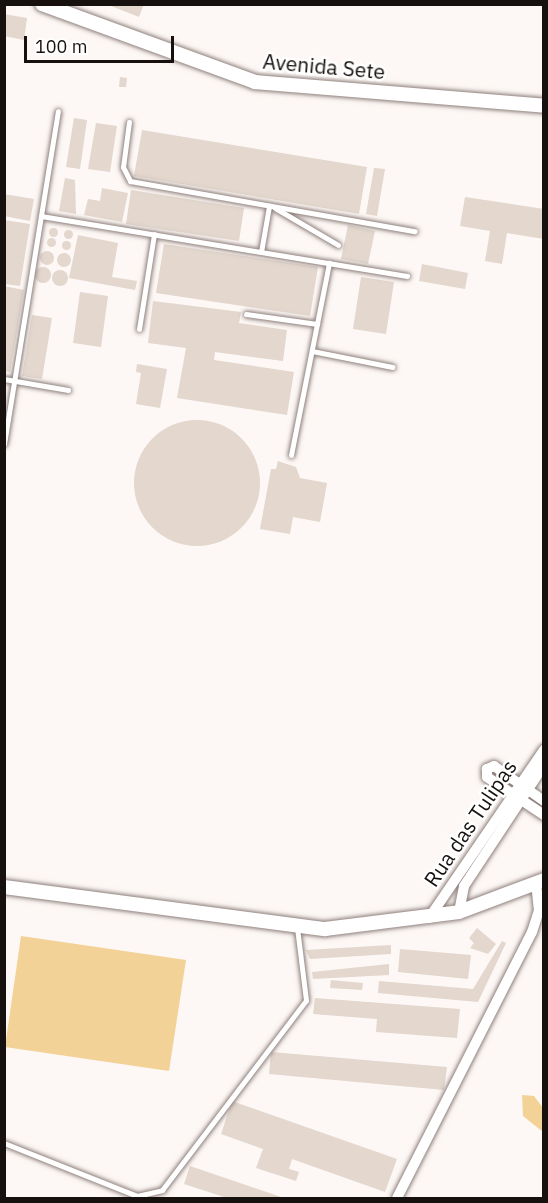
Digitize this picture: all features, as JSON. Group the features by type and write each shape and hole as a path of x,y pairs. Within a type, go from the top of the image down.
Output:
{"main road":[{"name":"Avenida Sete","path":"42,4 255,82 543,106"},
{"path":"4,887 297,928 428,919 459,912 540,881"}],"street":[{"name":"Rua das Tulipas","path":"459,912 464,886 543,750"},
{"path":"543,801 494,765 487,770 487,777 543,816"},
{"name":"Rua das Tulipas","path":"523,786 543,765"},
{"name":"Rua das Tulipas","path":"428,919 517,797"},
{"path":"397,1198 532,932 539,910 540,881"}],"lane":[{"path":"4,444 58,111"},
{"path":"129,122 123,167 130,181 415,231"},
{"path":"271,206 338,245"},
{"path":"261,252 271,206"},
{"path":"41,216 407,276"},
{"path":"139,329 154,234"},
{"path":"291,455 329,263"},
{"path":"246,314 317,324"},
{"path":"312,351 392,367"},
{"path":"4,379 68,390"},
{"path":"4,1143 138,1196 162,1190 306,1000 297,928"}],"shaded area":[{"path":"21,936 186,960 169,1071 5,1047"},
{"path":"522,1095 534,1096 543,1108 543,1132 523,1116"}],"building":[{"path":"106,4 144,4 139,17"},
{"path":"4,14 27,18 24,40 4,36"},
{"path":"120,77 127,78 126,87 119,87"},
{"path":"74,118 87,120 80,169 66,167"},
{"path":"96,123 117,126 110,172 88,169"},
{"path":"142,130 367,167 359,214 134,176"},
{"path":"374,168 385,169 377,216 366,214"},
{"path":"65,178 75,180 76,214 59,211"},
{"path":"102,188 128,193 122,222 84,215 88,199 100,201"},
{"path":"131,190 244,208 239,241 126,224"},
{"path":"4,194 34,199 30,221 4,216"},
{"path":"465,197 544,209 544,239 507,233 502,264 485,261 490,231 460,226"},
{"path":"4,220 30,224 20,286 4,284"},
{"path":"348,225 375,231 368,264 341,259"},
{"path":"53,227 58,232 53,237 48,232"},
{"path":"68,229 73,234 68,239 63,234"},
{"path":"78,235 118,243 112,277 137,281 135,290 69,278"},
{"path":"51,237 56,242 51,247 46,242"},
{"path":"66,240 71,245 66,250 61,245"},
{"path":"164,244 318,267 310,316 156,293"},
{"path":"44,251 50,251 54,258 50,265 44,265 40,261 40,255"},
{"path":"61,253 67,253 71,260 67,267 61,267 57,263 57,257"},
{"path":"422,264 468,273 465,289 419,281"},
{"path":"43,267 51,275 43,283 35,275"},
{"path":"60,270 66,272 68,278 66,284 60,286 54,284 52,278 54,272"},
{"path":"361,277 394,282 386,334 353,329"},
{"path":"4,286 24,290 10,372 4,371"},
{"path":"80,292 108,296 101,347 73,343"},
{"path":"153,301 241,312 239,323 287,330 283,361 215,352 214,360 294,372 287,415 177,398 186,348 148,343"},
{"path":"32,315 52,318 42,379 22,376"},
{"path":"137,364 167,369 160,408 136,404 141,373 136,372"},
{"path":"197,420 221,424 242,438 256,459 260,483 256,507 242,528 221,542 197,546 173,542 152,528 138,507 134,483 138,459 152,438 173,424"},
{"path":"278,461 296,467 300,478 327,483 320,522 293,517 290,534 260,529 271,469 276,469"},
{"path":"477,928 496,944 488,954 470,948 474,943 469,938"},
{"path":"502,941 506,943 478,1002 378,993 379,981 473,989"},
{"path":"391,945 391,954 310,959 306,950"},
{"path":"400,949 471,955 468,979 398,972"},
{"path":"389,964 389,975 313,979 312,972"},
{"path":"331,980 363,983 362,990 330,988"},
{"path":"315,998 460,1009 457,1038 376,1032 377,1019 313,1014"},
{"path":"271,1052 447,1067 444,1090 269,1074"},
{"path":"232,1101 397,1159 385,1192 292,1159 289,1169 299,1172 296,1181 256,1168 263,1149 221,1134"},
{"path":"190,1166 284,1198 227,1198 184,1184"}]}
